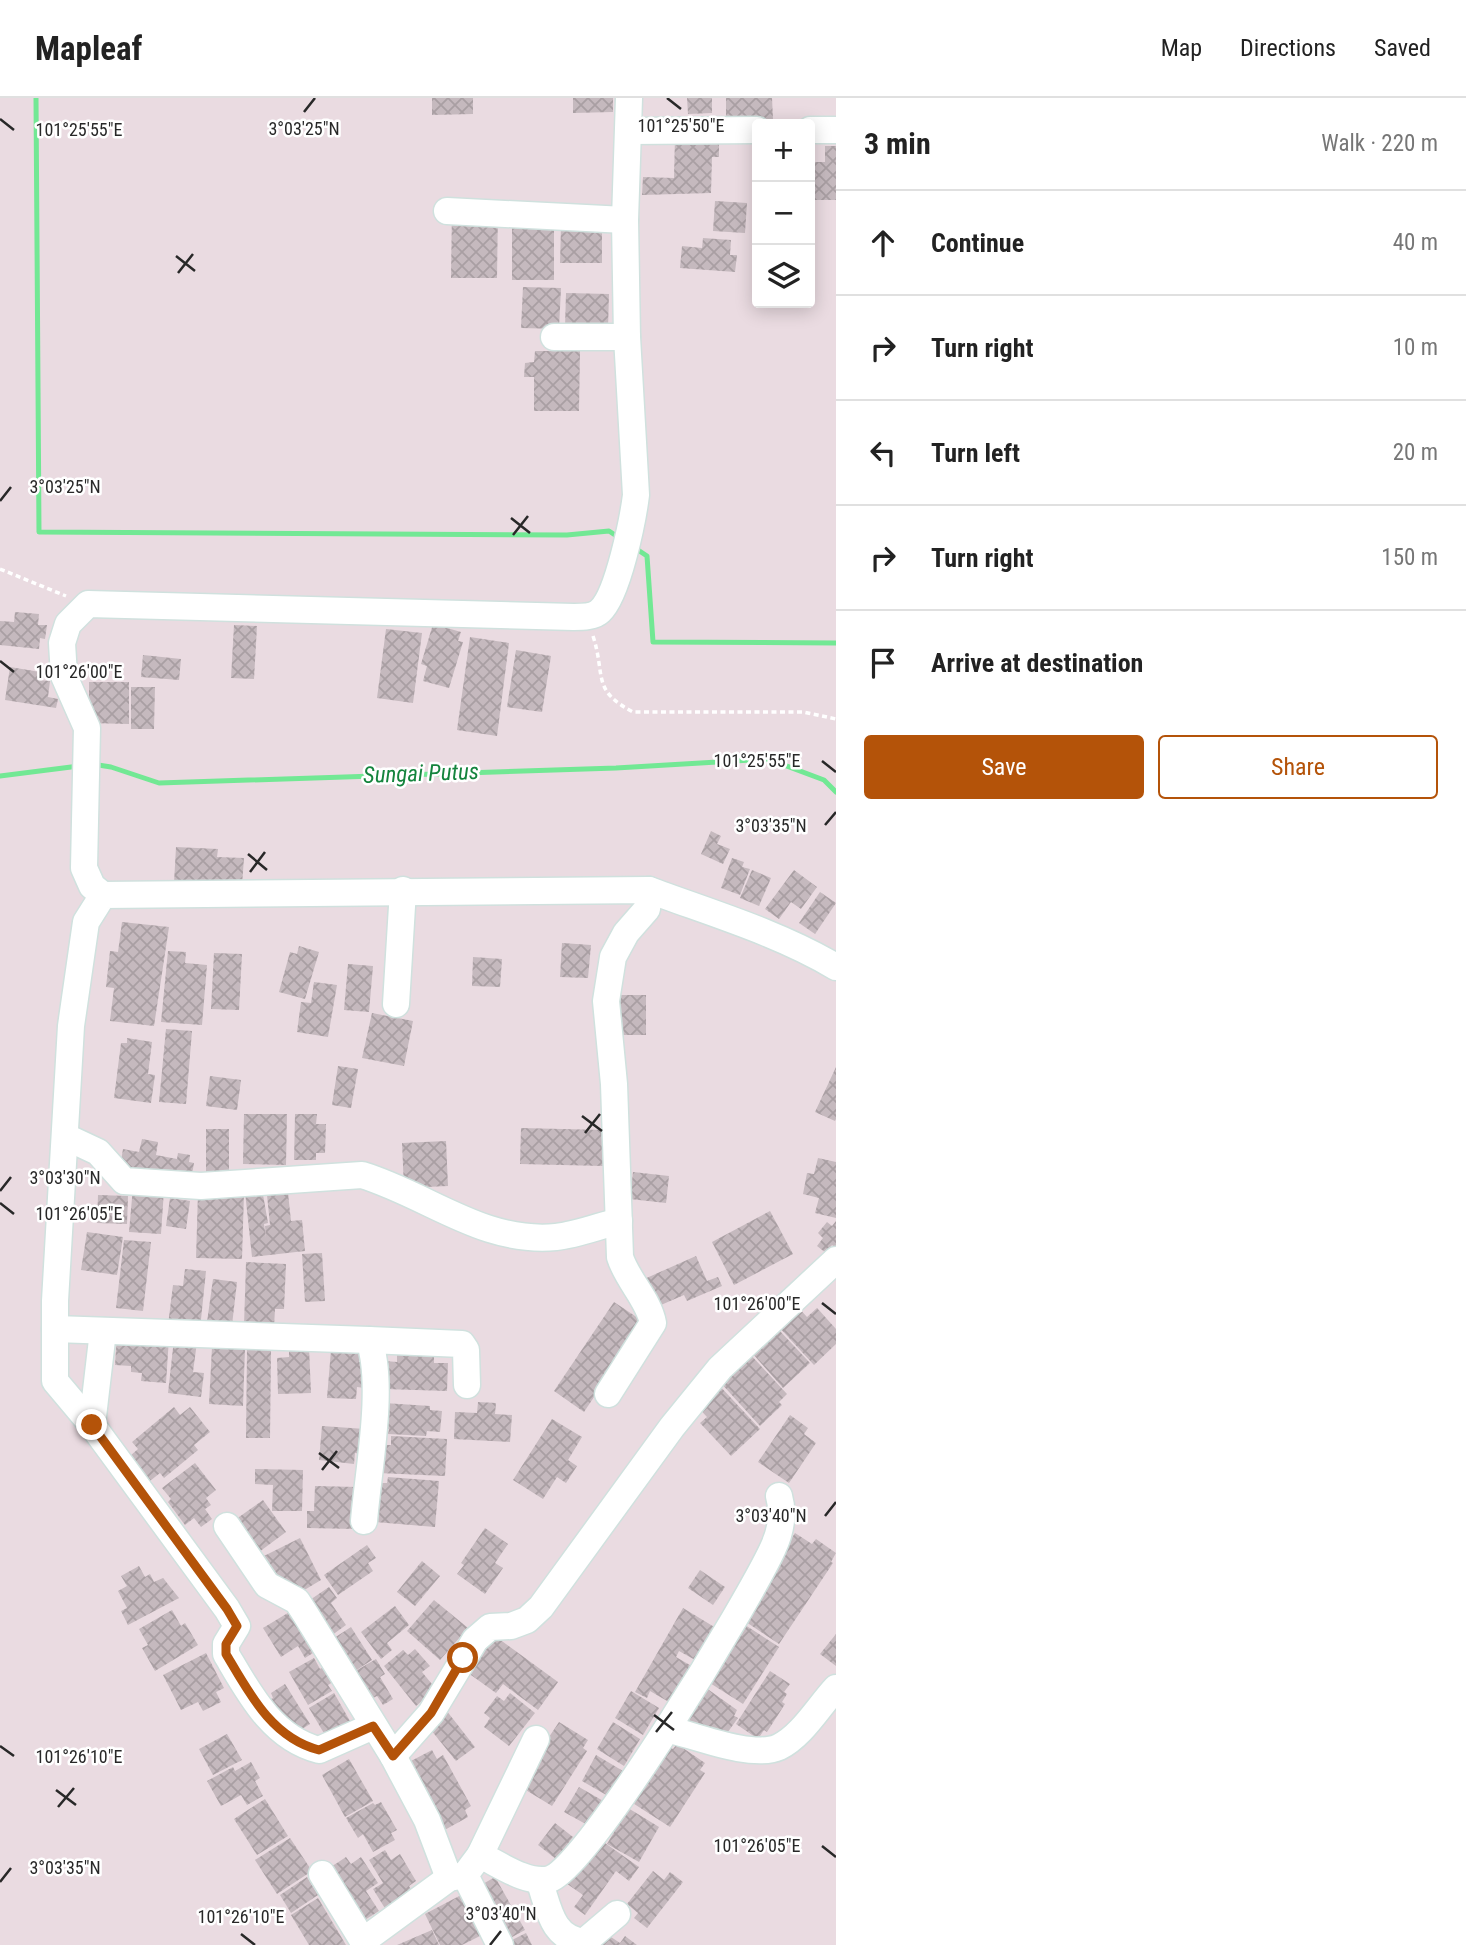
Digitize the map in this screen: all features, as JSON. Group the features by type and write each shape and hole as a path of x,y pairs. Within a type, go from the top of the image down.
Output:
{"street":[{"path":"629,98 625,220 627,337 635,442 633,521 611,593 600,611 587,617 88,604 68,624 62,643 64,676 87,728 84,868 92,886 103,895 403,890 649,890 749,928 836,967"},
{"path":"629,131 752,130"},
{"path":"815,130 836,130"},
{"path":"447,211 625,220"},
{"path":"554,337 627,337"},
{"path":"396,1004 403,890"},
{"path":"608,1394 653,1323 651,1313 624,1269 619,1221 614,1084 606,1001 613,957 626,933 647,909 649,890"},
{"path":"103,895 86,922 71,1026 55,1329 55,1381 92,1425 237,1626 226,1644 226,1654 257,1706 292,1739 319,1750 373,1726"},
{"path":"66,1137 97,1152 124,1181 201,1186 362,1175 382,1181 474,1225 514,1237 557,1237 619,1221"},
{"path":"393,1756 431,1713 475,1640 490,1627 511,1626 527,1620 541,1607 672,1426 720,1368 836,1260"},
{"path":"55,1329 462,1344 466,1350 467,1385"},
{"path":"92,1425 103,1331"},
{"path":"364,1521 376,1380 374,1356 369,1340"},
{"path":"465,1869 521,1875 539,1880 557,1876 578,1852 615,1806 667,1729 773,1548 783,1511 779,1496"},
{"path":"227,1526 267,1585 297,1601 393,1756 427,1820 465,1869 500,1945"},
{"path":"667,1729 763,1752 780,1747 798,1733 836,1688"},
{"path":"322,1874 364,1943 465,1869 537,1739"},
{"path":"539,1880 559,1932 570,1940 584,1942 617,1914"}],"path":[{"path":"0,569 88,604"},
{"path":"587,617 601,660 603,689 612,701 633,712 803,712 836,719"}],"building":[{"path":"432,98 473,98 473,114 432,115"},
{"path":"573,98 613,98 613,112 573,113"},
{"path":"687,98 712,98 712,113 688,114"},
{"path":"726,98 772,98 773,119 726,121"},
{"path":"675,136 719,137 719,157 712,157 711,193 642,195 643,177 674,178"},
{"path":"825,146 836,146 836,200 815,200 815,162 825,162"},
{"path":"715,201 747,203 745,233 713,231"},
{"path":"452,208 498,208 497,278 451,278"},
{"path":"554,208 554,280 512,280 512,209"},
{"path":"561,226 602,227 602,263 560,263"},
{"path":"703,238 731,240 730,255 737,255 735,272 680,268 682,246 702,248"},
{"path":"523,287 561,288 559,329 521,328"},
{"path":"566,293 609,294 608,329 565,328"},
{"path":"535,351 580,351 579,411 534,411 534,377 524,377 525,363 534,362"},
{"path":"15,612 39,614 38,625 47,625 45,639 40,638 39,649 0,645 0,621 14,622"},
{"path":"433,624 461,632 458,641 463,642 449,688 423,681 427,666 421,664"},
{"path":"234,625 257,626 254,679 231,678"},
{"path":"386,629 422,633 413,703 377,698"},
{"path":"470,637 509,643 497,736 457,730"},
{"path":"516,650 551,656 542,712 507,707"},
{"path":"143,655 181,659 179,680 141,677"},
{"path":"10,667 40,672 38,680 50,681 48,697 58,699 56,708 5,700"},
{"path":"89,682 129,682 129,724 89,723"},
{"path":"131,687 155,687 154,729 131,729"},
{"path":"711,831 721,836 717,844 730,849 723,864 701,854"},
{"path":"176,847 218,849 217,857 244,858 242,885 174,883"},
{"path":"732,858 744,862 742,867 750,869 740,895 721,888"},
{"path":"752,870 771,878 759,906 740,898"},
{"path":"794,870 817,887 801,909 791,902 779,919 765,909"},
{"path":"820,892 836,903 815,934 799,923"},
{"path":"122,922 169,927 154,1026 110,1021 114,988 106,987 110,951 118,952"},
{"path":"562,943 591,945 588,978 560,977"},
{"path":"299,946 319,952 305,999 279,992 290,952 297,954"},
{"path":"168,951 186,952 185,963 207,965 202,1025 161,1022"},
{"path":"214,953 242,954 239,1010 211,1009"},
{"path":"473,957 502,959 500,987 472,986"},
{"path":"348,964 373,966 369,1012 344,1010"},
{"path":"314,982 337,985 328,1037 297,1032 301,1002 311,1003"},
{"path":"618,995 646,995 646,1035 617,1035"},
{"path":"372,1013 413,1021 404,1066 362,1058"},
{"path":"166,1029 192,1031 186,1104 159,1102"},
{"path":"127,1038 152,1042 148,1074 155,1075 151,1103 114,1098 121,1043 127,1043"},
{"path":"338,1066 358,1069 351,1108 332,1105"},
{"path":"836,1067 836,1119 835,1121 815,1112"},
{"path":"210,1076 241,1080 237,1110 206,1106"},
{"path":"244,1114 287,1114 286,1165 243,1164"},
{"path":"295,1114 317,1114 316,1124 326,1124 325,1153 316,1153 316,1160 294,1160"},
{"path":"521,1128 604,1130 603,1166 520,1164"},
{"path":"206,1129 229,1129 229,1182 206,1182"},
{"path":"142,1139 158,1142 156,1155 177,1159 178,1153 190,1155 189,1162 194,1163 190,1186 119,1173 123,1149 139,1152"},
{"path":"446,1141 448,1186 404,1188 402,1143"},
{"path":"818,1158 836,1162 836,1218 815,1213 819,1198 803,1194 807,1173 814,1174"},
{"path":"633,1172 669,1176 666,1203 630,1199"},
{"path":"133,1187 164,1190 161,1234 129,1232"},
{"path":"262,1189 268,1223 264,1224 266,1238 265,1226 270,1225 267,1195 288,1193 291,1221 302,1220 305,1251 252,1257 245,1192"},
{"path":"198,1192 244,1193 242,1259 196,1258"},
{"path":"98,1195 128,1196 127,1224 97,1223"},
{"path":"170,1198 190,1201 186,1229 166,1226"},
{"path":"770,1211 793,1254 734,1285 712,1242"},
{"path":"836,1221 836,1248 832,1245 826,1253 817,1246 823,1238 818,1233 827,1222 832,1226"},
{"path":"87,1232 123,1237 117,1275 81,1270"},
{"path":"124,1240 151,1242 143,1311 116,1308"},
{"path":"322,1253 325,1301 305,1302 302,1254"},
{"path":"696,1256 707,1281 718,1277 722,1286 687,1301 684,1295 654,1308 642,1280"},
{"path":"246,1262 286,1264 284,1309 275,1309 274,1327 244,1326"},
{"path":"185,1269 206,1271 200,1329 168,1325 173,1285 183,1286"},
{"path":"213,1279 237,1282 232,1325 207,1322"},
{"path":"614,1302 644,1322 584,1412 554,1391"},
{"path":"797,1306 807,1317 817,1308 836,1329 836,1344 814,1365 777,1325"},
{"path":"779,1330 810,1363 783,1388 753,1354"},
{"path":"117,1335 169,1338 166,1383 141,1381 142,1373 131,1372 131,1366 115,1365"},
{"path":"174,1339 197,1342 193,1372 204,1373 201,1397 168,1393"},
{"path":"212,1347 245,1349 243,1406 209,1404"},
{"path":"309,1348 311,1393 278,1394 277,1358 289,1357 289,1349"},
{"path":"247,1350 271,1350 270,1438 246,1438"},
{"path":"331,1350 359,1352 359,1362 366,1362 365,1388 357,1387 356,1399 327,1398"},
{"path":"397,1352 434,1353 434,1363 448,1363 447,1391 384,1389 385,1361 397,1362"},
{"path":"749,1353 787,1394 779,1402 782,1405 760,1426 719,1381"},
{"path":"717,1383 760,1429 731,1456 700,1423 707,1417 694,1403"},
{"path":"478,1402 496,1403 495,1414 512,1415 510,1442 454,1439 455,1412 477,1413"},
{"path":"384,1403 430,1406 430,1410 442,1411 440,1432 427,1431 426,1436 388,1434 389,1429 381,1429"},
{"path":"174,1407 180,1415 190,1407 210,1432 194,1445 198,1450 164,1478 160,1473 150,1481 130,1456 138,1449 132,1442"},
{"path":"790,1415 808,1428 804,1434 816,1443 789,1483 758,1462"},
{"path":"552,1419 582,1437 568,1460 577,1466 566,1483 557,1477 543,1499 513,1480"},
{"path":"322,1426 365,1429 362,1454 355,1453 354,1464 319,1460"},
{"path":"391,1436 447,1439 445,1476 378,1473 380,1445 391,1445"},
{"path":"195,1463 216,1490 206,1498 211,1505 205,1509 212,1519 201,1527 194,1518 185,1525 168,1502 171,1499 162,1488"},
{"path":"255,1469 303,1470 302,1511 272,1511 273,1485 255,1484"},
{"path":"388,1477 439,1481 435,1527 375,1522 378,1483 387,1483"},
{"path":"315,1486 357,1487 356,1529 307,1528 307,1511 314,1511"},
{"path":"263,1500 286,1532 255,1555 232,1522"},
{"path":"485,1528 508,1544 495,1563 503,1568 485,1594 457,1574 464,1565 461,1563"},
{"path":"795,1533 812,1544 816,1539 836,1553 831,1562 833,1563 779,1644 740,1618"},
{"path":"300,1538 321,1580 296,1595 280,1587 262,1557"},
{"path":"367,1545 376,1558 368,1563 373,1571 338,1595 324,1575"},
{"path":"422,1561 440,1576 415,1606 397,1592"},
{"path":"139,1566 145,1577 150,1574 154,1582 163,1578 179,1598 128,1625 121,1611 127,1608 118,1591 127,1586 121,1576"},
{"path":"700,1570 725,1587 713,1605 688,1588"},
{"path":"329,1587 337,1598 331,1603 346,1625 328,1638 304,1604"},
{"path":"434,1600 468,1628 440,1660 407,1631"},
{"path":"395,1606 409,1625 387,1643 392,1650 381,1659 361,1632"},
{"path":"296,1608 321,1648 305,1658 298,1646 281,1657 263,1628"},
{"path":"683,1608 716,1628 697,1661 679,1651 676,1657 695,1668 674,1705 650,1691 647,1698 635,1692"},
{"path":"172,1610 181,1626 185,1623 198,1645 155,1671 142,1648 148,1645 139,1629"},
{"path":"739,1621 779,1647 743,1704 702,1678"},
{"path":"351,1627 372,1660 352,1673 376,1659 385,1674 380,1677 393,1699 383,1705 377,1696 369,1700 328,1642"},
{"path":"491,1633 558,1682 538,1710 503,1684 496,1693 464,1670"},
{"path":"836,1634 836,1666 820,1654"},
{"path":"415,1649 430,1666 422,1672 436,1689 416,1706 384,1666 403,1650 408,1655"},
{"path":"206,1653 224,1688 216,1692 221,1702 203,1711 198,1702 181,1710 163,1675"},
{"path":"314,1658 320,1669 328,1665 336,1680 328,1685 332,1691 308,1705 289,1672"},
{"path":"770,1671 790,1684 784,1692 787,1694 782,1702 785,1704 767,1732 764,1730 758,1739 736,1724"},
{"path":"285,1684 310,1724 296,1733 271,1699 271,1693"},
{"path":"702,1685 737,1710 734,1716 738,1718 725,1736 716,1741 680,1717"},
{"path":"631,1691 659,1708 643,1735 615,1718"},
{"path":"334,1693 350,1721 325,1735 309,1708"},
{"path":"510,1693 535,1713 509,1746 484,1727 490,1718 484,1713 497,1696 504,1701"},
{"path":"446,1710 475,1747 456,1761 427,1725"},
{"path":"559,1722 588,1740 583,1748 587,1751 552,1806 516,1784 547,1735 549,1737"},
{"path":"613,1722 640,1739 624,1766 597,1749"},
{"path":"227,1734 242,1760 213,1775 199,1749"},
{"path":"664,1744 673,1749 677,1744 705,1763 700,1770 705,1773 670,1827 628,1800"},
{"path":"432,1750 437,1759 443,1755 471,1806 465,1810 468,1817 441,1832 412,1778 418,1775 411,1761"},
{"path":"596,1755 623,1771 608,1796 582,1781"},
{"path":"349,1759 373,1801 345,1817 322,1775"},
{"path":"251,1762 260,1778 255,1781 263,1796 247,1805 241,1795 221,1806 207,1781 233,1767 235,1771"},
{"path":"579,1787 605,1802 591,1827 564,1812"},
{"path":"265,1799 288,1836 257,1855 234,1819"},
{"path":"381,1802 397,1830 391,1833 395,1840 373,1852 363,1834 358,1838 346,1818 373,1803 375,1805"},
{"path":"628,1808 659,1827 639,1862 607,1844"},
{"path":"555,1823 573,1837 556,1859 538,1845"},
{"path":"595,1836 639,1867 629,1881 616,1871 585,1915 574,1907 583,1895 563,1881"},
{"path":"290,1838 312,1871 277,1894 255,1860"},
{"path":"385,1850 391,1860 400,1854 416,1881 409,1886 413,1893 386,1910 373,1889 383,1883 369,1860"},
{"path":"346,1857 351,1864 361,1857 378,1883 366,1891 379,1911 355,1926 331,1867"},
{"path":"653,1871 664,1880 670,1872 683,1882 647,1928 634,1918 638,1913 627,1904"},
{"path":"307,1877 318,1895 291,1913 280,1895"},
{"path":"495,1877 525,1930 499,1944 469,1892"},
{"path":"463,1894 484,1934 462,1945 440,1945 425,1914"},
{"path":"318,1898 346,1945 309,1945 291,1915"},
{"path":"432,1930 439,1945 397,1945"},
{"path":"526,1933 532,1945 502,1945"},
{"path":"608,1935 620,1943 625,1936 637,1945 600,1945"}],"waterway":[{"path":"36,98 39,532 567,535 609,531 621,539"},
{"path":"635,548 647,556 653,642 836,643"},
{"name":"Sungai Putus","path":"92,764 111,767 159,783 616,768 768,759 824,780 836,792"},
{"name":"Sungai Putus","path":"0,776 79,766"}],"route":[{"path":"92,1425 227,1609 237,1626 226,1644 226,1654 257,1706 292,1739 319,1750 373,1726 393,1756 431,1713 463,1658"}]}
